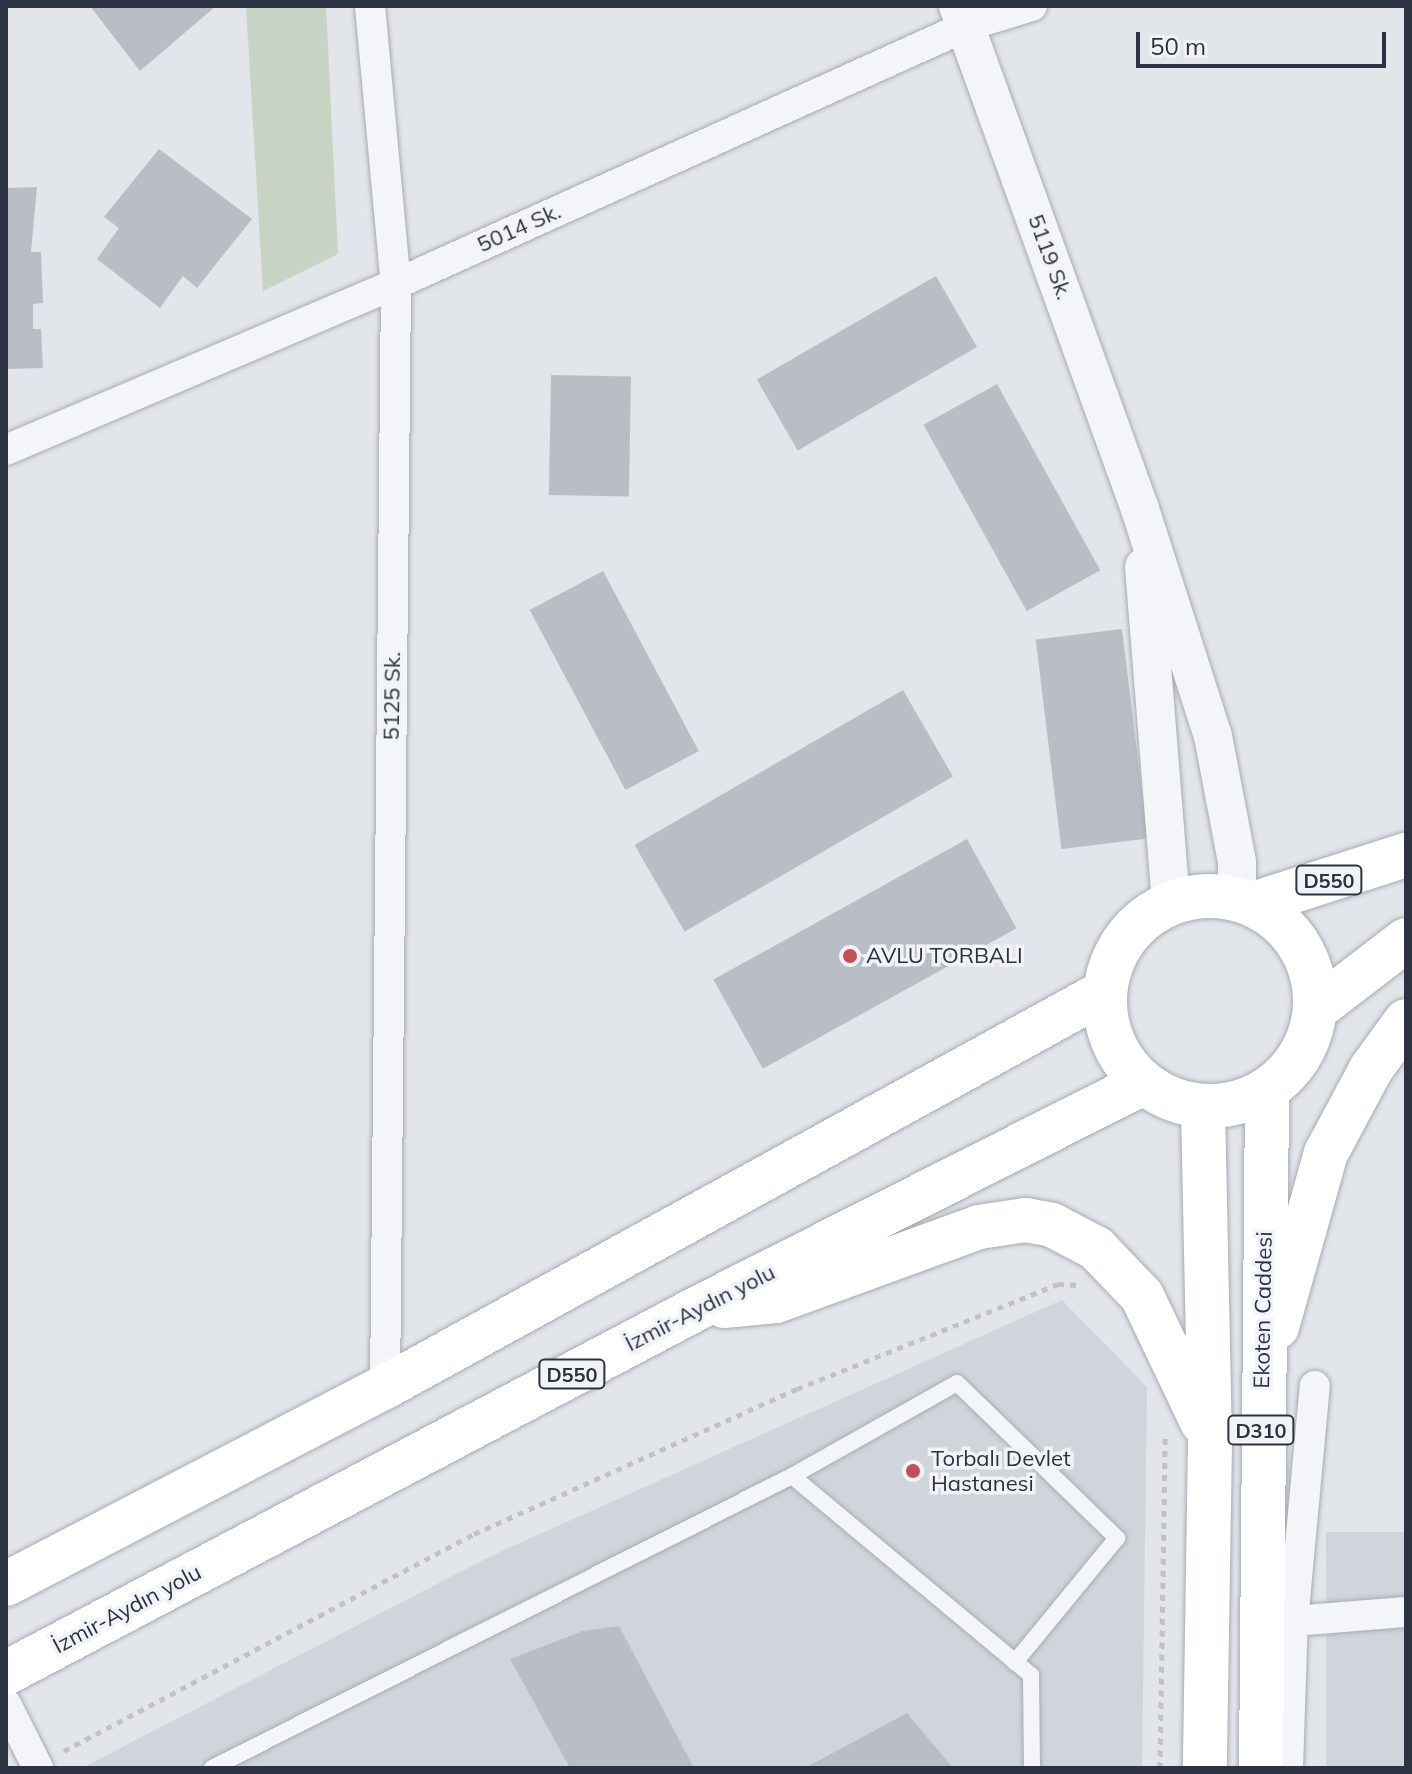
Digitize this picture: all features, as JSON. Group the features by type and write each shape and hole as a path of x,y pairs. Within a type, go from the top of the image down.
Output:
{"highway":[{"name":"D550","path":"1245,901 1406,855"},
{"path":"1204,895 1245,901 1280,921 1301,947 1316,1009 1308,1041 1292,1069 1267,1091 1236,1104 1203,1107 1172,1101 1143,1083 1120,1058 1107,1026 1104,992 1127,935 1171,902 1204,895"},
{"path":"1316,1009 1406,940"},
{"path":"6,1584 385,1387 1104,992"},
{"path":"1261,1353 1288,1292 1326,1153 1371,1069 1406,1021"},
{"name":"İzmir-Aydın yolu","path":"6,1673 698,1308 1143,1083"},
{"name":"Ekoten Caddesi","path":"1261,1768 1261,1353 1267,1091"},
{"name":"D310","path":"1203,1107 1210,1441 1205,1768"},
{"path":"698,1308 776,1301 991,1224 1052,1225 1096,1248 1142,1296 1210,1441"}],"street":[{"name":"5125 Sk.","path":"370,6 396,284 385,1387"},
{"name":"5014 Sk.","path":"6,450 396,284 963,16 1032,6"},
{"name":"5119 Sk.","path":"963,16 1140,509"},
{"path":"1140,509 1213,736 1245,901"},
{"path":"1140,509 1171,902"},
{"path":"1288,1768 1293,1621 1315,1386"},
{"path":"1293,1621 1406,1612"},
{"path":"6,1704 35,1767"}],"lane":[{"path":"212,1768 792,1476 957,1383 1117,1538 1015,1662"},
{"path":"792,1476 1031,1675 1032,1768"}],"shaded area":[{"name":"Torbalı Devlet Hastanesi","path":"1062,1300 1147,1387 1142,1768 82,1768 493,1555"},
{"path":"1326,1532 1406,1532 1406,1768 1326,1768"}],"green space":[{"path":"246,6 326,6 338,254 263,291"}],"building":[{"path":"90,6 216,6 140,71"},
{"path":"159,149 252,219 197,288 183,276 160,308 97,259 119,228 104,217"},
{"path":"37,187 31,252 41,252 43,303 33,304 33,329 41,329 43,368 6,369 6,188"},
{"path":"936,276 977,347 798,451 757,380"},
{"path":"551,375 631,376 629,496 549,495"},
{"path":"997,384 1100,570 1027,611 924,425"},
{"path":"603,571 699,751 625,790 530,610"},
{"path":"1122,629 1148,838 1061,849 1036,640"},
{"path":"903,690 953,777 685,932 635,845"},
{"path":"967,839 1016,928 763,1069 713,980"},
{"path":"619,1626 694,1768 570,1768 510,1659 583,1631"},
{"path":"907,1713 953,1768 805,1768"}],"place":[{"name":"AVLU TORBALI","path":"850,956"},
{"name":"Torbalı Devlet Hastanesi","path":"913,1471"}]}
